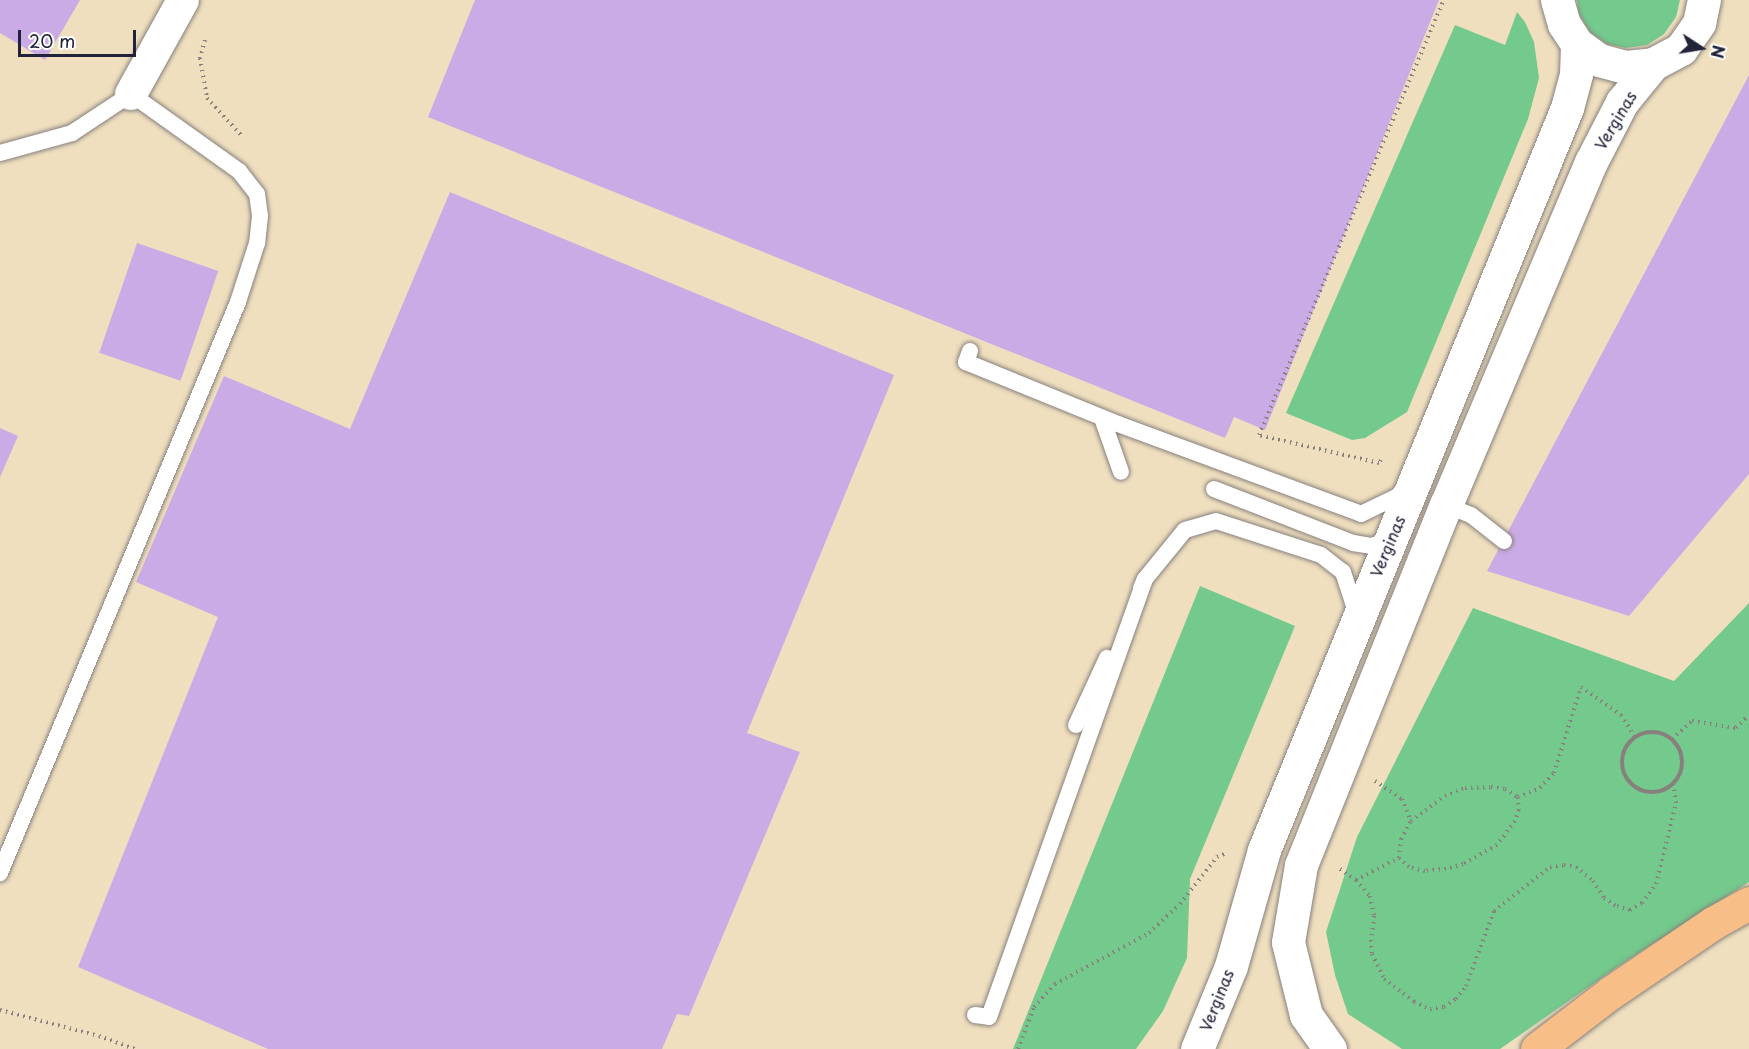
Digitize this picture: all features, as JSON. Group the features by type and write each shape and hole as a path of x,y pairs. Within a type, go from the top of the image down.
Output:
{"highway":[{"path":"1537,1049 1610,993 1713,923 1749,903"}],"street":[{"path":"131,94 183,0"},
{"path":"1557,0 1564,24 1577,44 1599,60 1626,68 1653,64 1681,49 1699,23 1704,0"},
{"name":"Verginas","path":"1197,1049 1231,966 1264,850 1357,616 1567,108 1576,74 1577,44"},
{"name":"Verginas","path":"1330,1049 1306,1015 1288,942 1301,865 1446,505 1591,162 1622,102 1653,64"}],"lane":[{"path":"0,153 72,134 131,94 239,171 257,194 260,216 257,243 238,302 0,873"},
{"path":"970,351 966,362 1110,421 1361,514 1398,496 1418,470"},
{"path":"1110,421 1121,472"},
{"path":"1214,489 1353,543 1371,546 1389,540"},
{"path":"1446,505 1471,516 1504,541"},
{"path":"1076,725 1146,579 1185,530 1216,521 1321,555 1343,572 1357,616"},
{"path":"975,1015 989,1017 1146,579"}],"path":[{"path":"1386,455 1379,463 1259,435 1444,0"},
{"path":"207,32 200,58 207,98 248,143"},
{"path":"1518,797 1540,788 1554,773 1581,687 1621,715 1635,737"},
{"path":"1672,739 1692,721 1736,728 1749,715"},
{"path":"1654,732 1672,739 1678,747 1682,766 1673,784 1665,790 1645,791 1629,781 1622,762 1623,753 1635,737 1654,732"},
{"path":"1373,780 1402,799 1411,821"},
{"path":"1332,867 1356,880 1370,896 1374,916 1372,954 1384,979 1414,1002 1430,1009 1444,1006 1456,999 1466,986 1494,910 1550,867 1564,865 1576,867 1593,881 1604,897 1617,906 1630,910 1642,903 1656,884 1677,802 1673,784"},
{"path":"1399,858 1401,839 1411,821 1445,796 1465,788 1505,789 1518,797"},
{"path":"1399,858 1409,867 1425,871 1446,869 1480,855 1497,845 1515,821 1519,810 1518,797"},
{"path":"1018,1049 1034,1007 1055,984 1149,933 1180,904 1217,857 1227,852"},
{"path":"1356,880 1399,858"},
{"path":"0,1010 99,1036 135,1049"}],"green space":[{"path":"1577,0 1680,0 1676,17 1664,34 1647,45 1626,48 1607,44 1590,32 1579,14"},
{"path":"1517,12 1525,22 1534,42 1539,78 1528,119 1407,412 1365,438 1352,440 1286,413 1455,25 1505,45"},
{"path":"1200,586 1295,626 1190,879 1187,958 1163,1011 1136,1049 1013,1049"},
{"path":"1749,603 1749,882 1620,965 1500,1049 1402,1049 1348,1014 1335,975 1326,932 1357,837 1473,608 1674,681"}],"building":[{"path":"0,0 80,0 45,60 0,33"},
{"path":"475,0 1439,0 1265,430 1234,417 1225,438 428,117"},
{"path":"1749,75 1749,474 1629,616 1487,571"},
{"path":"450,192 894,375 747,733 800,752 689,1016 677,1014 662,1049 268,1049 78,967 218,617 136,582 224,376 350,429"},
{"path":"137,243 218,271 181,381 99,353"},
{"path":"0,428 18,436 0,477"}]}
